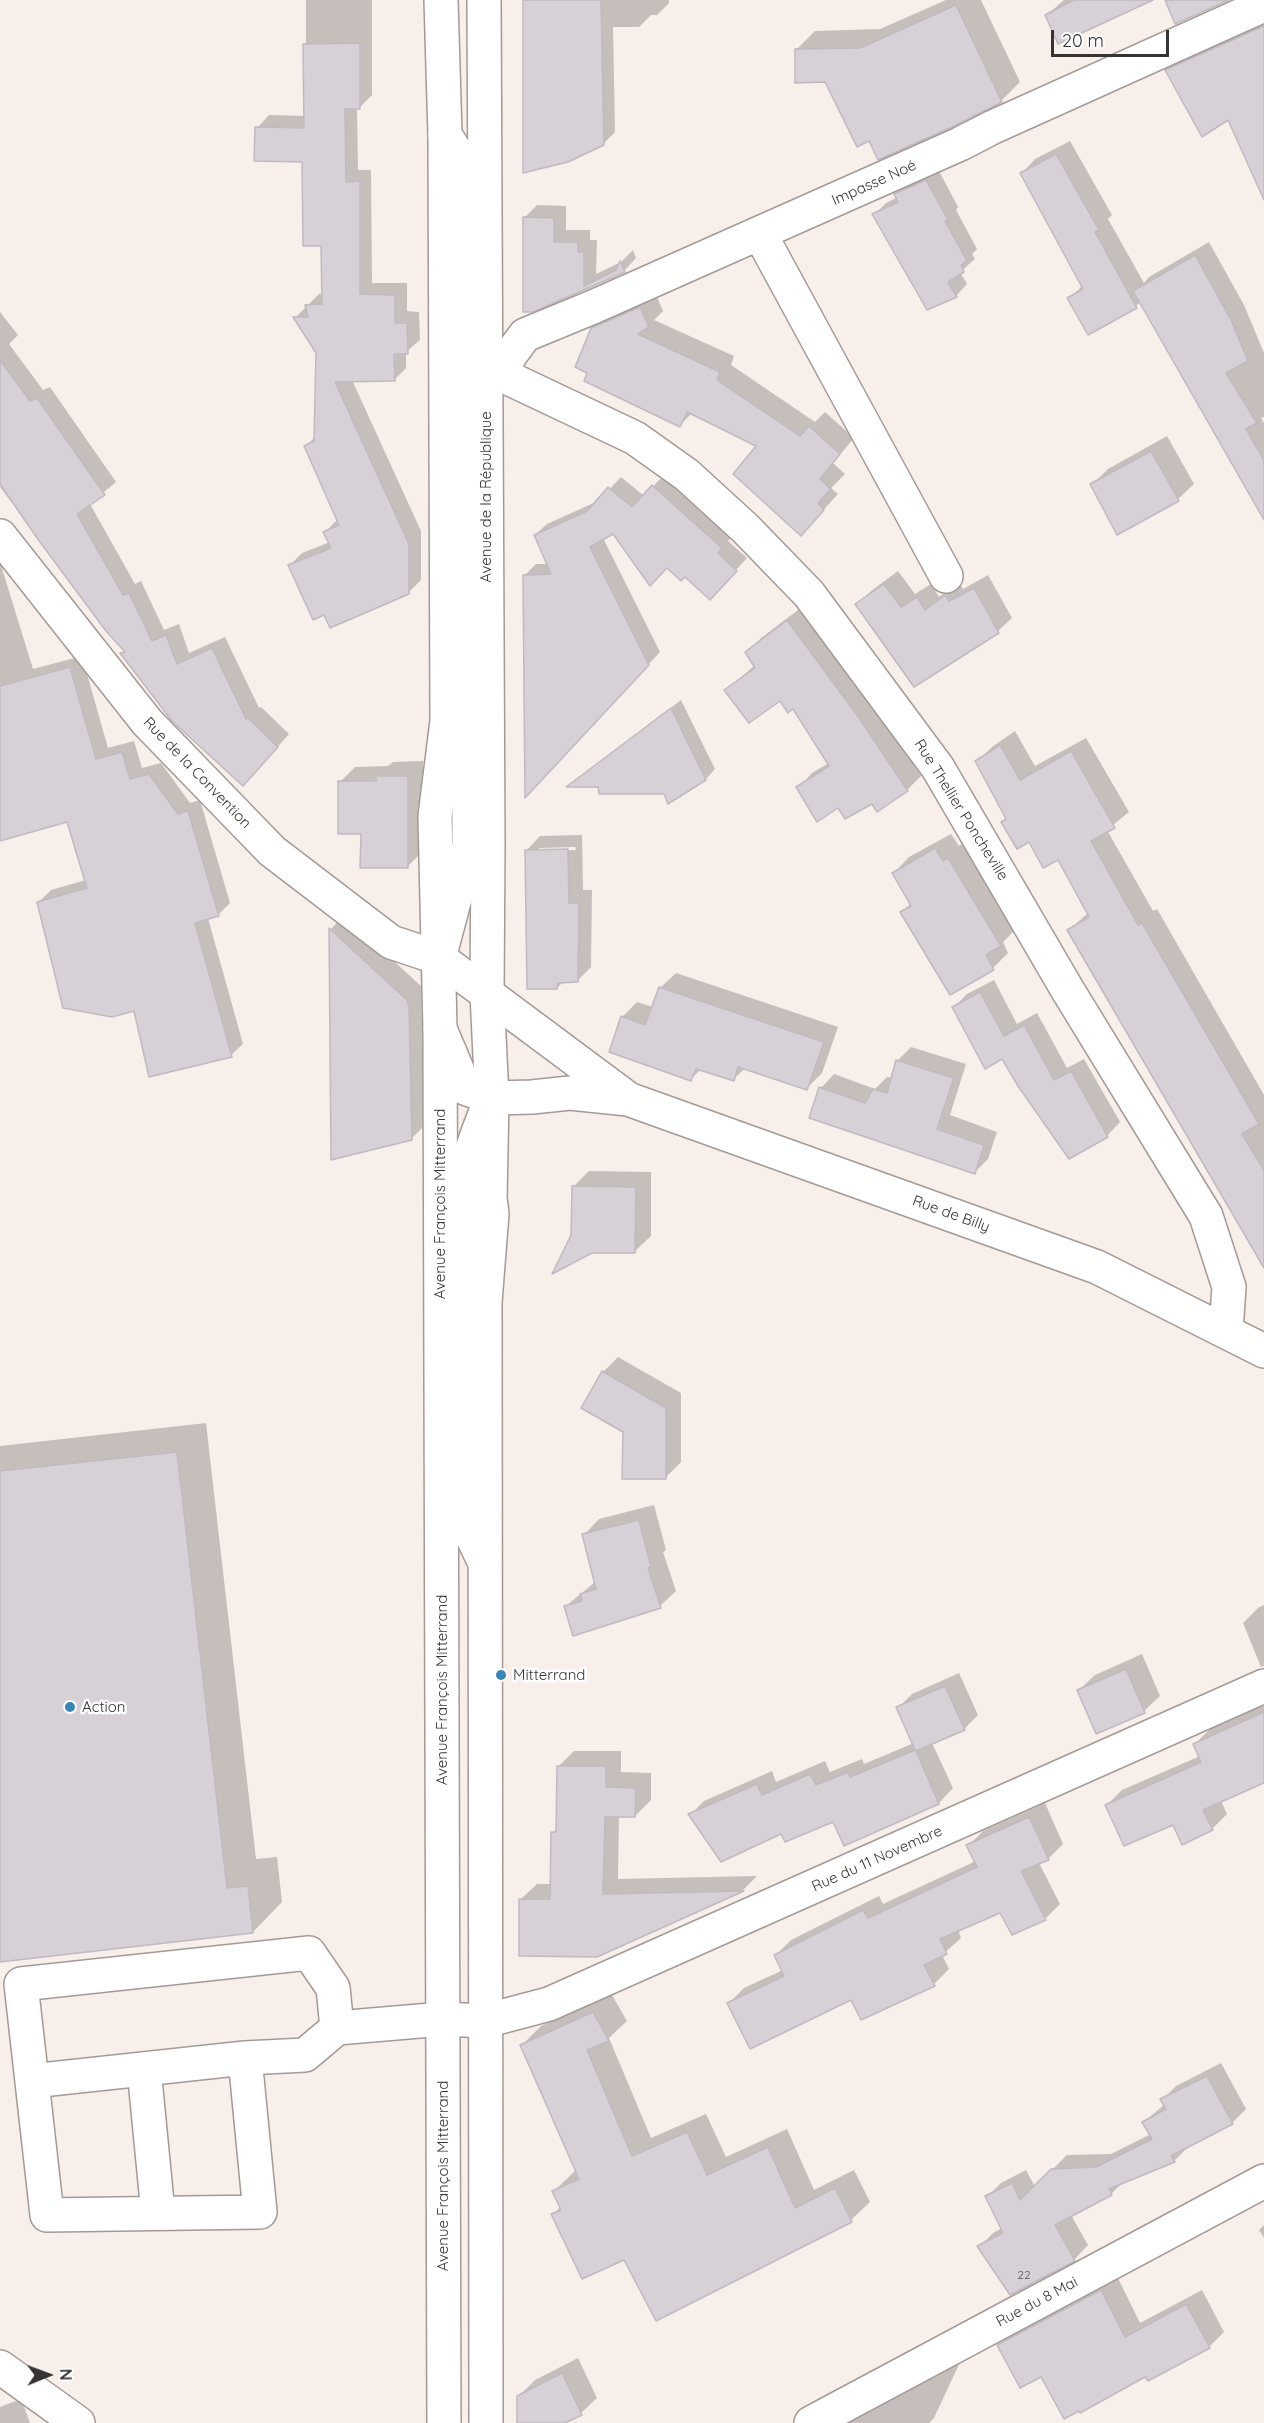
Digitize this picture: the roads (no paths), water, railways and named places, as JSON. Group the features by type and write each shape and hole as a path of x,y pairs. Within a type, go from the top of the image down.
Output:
{"main road":[{"path":"439,957 435,816 447,721 445,135 441,0"},
{"name":"Avenue de la République","path":"484,0 495,372 487,994"},
{"name":"Impasse Noé","path":"495,372 525,335 760,234 1264,4"},
{"path":"760,234 945,576"},
{"name":"Rue Thellier Poncheville","path":"495,372 635,438 695,483 746,529 809,594 938,768 1068,989 1206,1216 1229,1287 1226,1331"},
{"name":"Rue de la Convention","path":"0,536 147,722 272,852 391,942 439,957"},
{"name":"Rue de Billy","path":"439,957 628,1099"},
{"name":"Avenue François Mitterrand","path":"439,957 444,2423"},
{"path":"486,2423 485,1302 492,1214 490,1198 492,1098 487,994"},
{"path":"440,1029 465,1088 492,1098"},
{"name":"Rue de Billy","path":"492,1098 532,1098 570,1094 628,1099 1097,1267 1264,1351"},
{"name":"Rue du 11 Novembre","path":"337,2028 443,2019 485,2021 549,2004 1264,1686"},
{"path":"32,2081 245,2058 305,2055 337,2028 333,1988 309,1953 21,1984 47,2215 260,2211 245,2058"},
{"path":"144,2069 158,2213"},
{"name":"Rue du 8 Mai","path":"811,2423 1264,2181"},
{"path":"0,2367 78,2423"}],"place":[{"name":"Mitterrand","path":"501,1675"},
{"name":"Action","path":"70,1707"}]}
